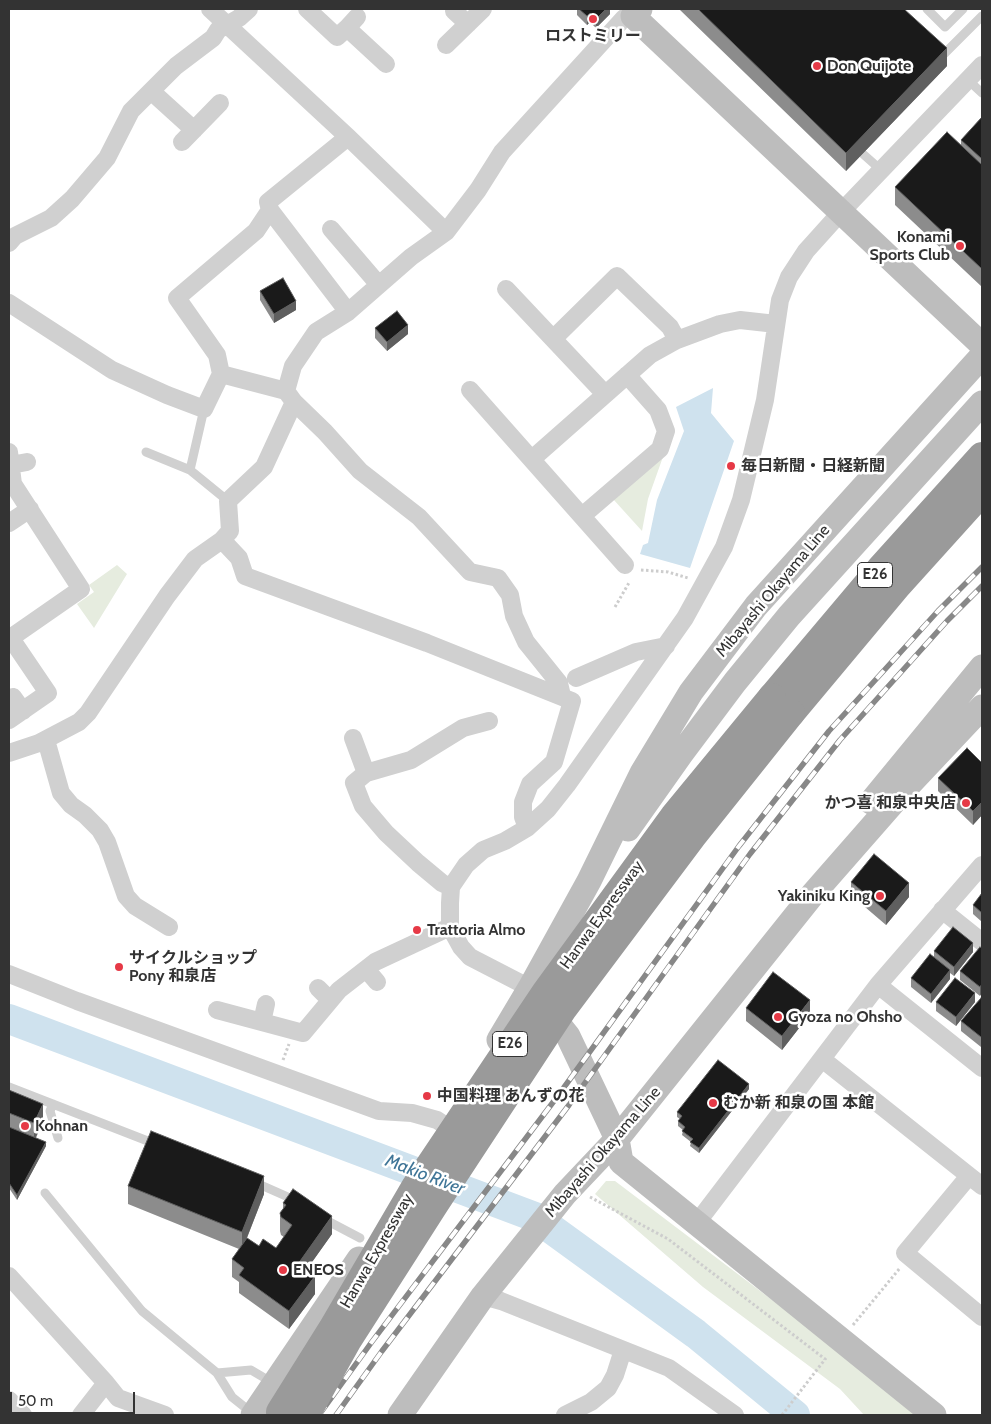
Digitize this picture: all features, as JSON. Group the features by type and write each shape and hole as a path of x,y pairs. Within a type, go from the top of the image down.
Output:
{"highway":[{"name":"Hanwa Expressway","path":"306,1415 348,1340 563,1009 692,837 782,705 880,569 982,456"},
{"name":"Hanwa Expressway","path":"262,1415 332,1329 415,1187 545,993 674,816 898,585 982,492"}],"main road":[{"path":"633,11 982,345"},
{"name":"Mibayashi Okayama Line","path":"262,1415 275,1384 368,1236 443,1132 530,988 589,881 642,773 691,692 756,606 982,356"},
{"name":"Mibayashi Okayama Line","path":"589,881 680,754 741,675 796,609 982,403"},
{"name":"Mibayashi Okayama Line","path":"813,894 836,845 982,667"},
{"name":"Mibayashi Okayama Line","path":"400,1415 489,1289 569,1190 617,1139 813,894 905,789 982,707"},
{"path":"530,988 568,1036 617,1139 621,1162 934,1415"}],"street":[{"path":"210,9 348,136 446,232"},
{"path":"13,234 51,218 72,199 107,158 131,111 176,66 249,9"},
{"path":"307,9 337,37 352,23 382,54"},
{"path":"446,45 483,9"},
{"path":"454,11 468,24"},
{"path":"9,753 46,740 78,722 88,713 167,596 195,559 222,540 230,531 228,501 264,467 290,396 293,366 316,332 348,312 411,257 446,232 502,152 624,18 633,11"},
{"path":"530,988 470,957 461,947 450,927 451,887 466,864 483,850 505,841 527,828 548,809 666,646 706,583 724,547 742,500 765,400 780,300 789,277 806,251 842,211 982,65"},
{"path":"151,91 188,136 220,103"},
{"path":"348,136 268,202 270,210 348,312"},
{"path":"9,304 112,370 167,395 204,409 221,374 217,355 177,298 256,231 270,210"},
{"path":"330,229 379,285"},
{"path":"553,339 617,276 670,327 677,340"},
{"path":"506,289 605,394"},
{"path":"532,459 650,355 677,340 720,324 740,320 776,324"},
{"path":"221,374 290,396 360,471 419,518 470,572 498,578 510,595 514,616 526,642 558,684 562,696"},
{"path":"582,516 660,449 666,431 658,410 628,375"},
{"path":"470,390 625,565"},
{"path":"15,460 13,484 81,589 10,638 48,693 15,709"},
{"path":"9,523 30,509"},
{"path":"222,540 240,558 245,576 427,643 572,701 554,762 530,784 523,802 523,817 527,828"},
{"path":"576,678 636,652 666,646"},
{"path":"451,887 442,883 386,833 363,806 354,783 366,773 411,760 463,728 489,721"},
{"path":"353,738 366,773"},
{"path":"46,740 61,793 70,805 85,815 100,830 108,842 126,896 135,906 169,927"},
{"path":"696,1224 878,985 982,866"},
{"path":"942,910 982,942"},
{"path":"216,1010 303,1033 324,994 339,990 372,975 375,962 450,927"},
{"path":"9,974 77,1001 379,1112 412,1113 437,1120 443,1132"},
{"path":"878,985 982,1068"},
{"path":"262,1022 266,1004"},
{"path":"822,1059 976,1181 905,1253 982,1317"},
{"path":"9,1276 118,1398 165,1415"},
{"path":"489,1289 501,1301 669,1368 735,1415"},
{"path":"565,1415 591,1402 608,1388 615,1375 623,1350"},
{"path":"81,1415 106,1383"},
{"path":"9,1400 23,1415"}],"lane":[{"path":"927,9 945,27 964,9"},
{"path":"940,58 982,16"},
{"path":"968,80 982,93"},
{"path":"863,154 881,170"},
{"path":"190,470 204,409"},
{"path":"146,452 190,470 228,501"},
{"path":"9,1087 164,1148"},
{"path":"53,1104 50,1111 58,1138"},
{"path":"248,1180 275,1191 322,1218 368,1236"},
{"path":"45,1193 142,1311 217,1372 232,1397 262,1415"},
{"path":"217,1372 251,1370 275,1384"}],"path":[{"path":"615,607 634,573 640,570 668,572 706,583"},
{"path":"277,1074 289,1044 298,1031"},
{"path":"569,1190 668,1239 825,1359 782,1415"},
{"path":"851,1327 902,1265 905,1253"}],"shaded area":[{"path":"664,454 648,499 642,531 613,499"},
{"path":"117,565 127,574 94,628 77,604 94,592 89,585"},
{"path":"606,1181 615,1181 924,1415 864,1415 840,1389 703,1287 595,1194"}],"water":[{"path":"713,388 711,413 734,441 690,568 640,554 643,545 648,543 657,500 684,431 676,407"}],"building":[{"path":"579,9 606,9 596,19 590,13 587,16"},
{"path":"698,9 904,9 947,48 846,153"},
{"path":"982,117 982,159 961,140"},
{"name":"Konami Sports Club","path":"947,132 982,165 982,269 895,187"},
{"path":"283,278 296,301 274,314 260,291"},
{"path":"397,311 408,325 387,342 375,328"},
{"name":"かつ喜 和泉中央店","path":"967,748 982,763 982,802 973,811 938,778"},
{"path":"874,854 909,883 886,911 851,882"},
{"path":"982,893 982,913 973,905"},
{"path":"953,927 973,943 954,967 934,951"},
{"path":"980,947 982,949 982,984 980,987 960,971"},
{"path":"930,954 950,970 931,994 911,978"},
{"name":"Gyoza no Ohsho","path":"773,972 810,1000 782,1036 746,1008"},
{"path":"955,978 975,993 956,1017 936,1002"},
{"path":"981,998 982,1036 981,1037 961,1021"},
{"name":"むか新 和泉の国 本館","path":"718,1060 749,1084 699,1148 690,1142 693,1139 682,1131 685,1127 678,1121 682,1116 677,1112"},
{"path":"9,1090 43,1104 34,1123 9,1113"},
{"path":"9,1127 46,1142 17,1195 9,1183"},
{"path":"151,1131 264,1176 242,1232 128,1186"},
{"path":"293,1189 332,1216 298,1264 315,1276 289,1311 239,1275 244,1268 232,1259 247,1238 259,1246 263,1239 276,1248 292,1225 281,1217 280,1213 286,1205 283,1203"}],"waterway":[{"name":"Makio River","path":"9,1019 535,1217 696,1334 795,1415"}],"railway":[{"path":"319,1415 371,1343 557,1097 739,846 829,731 938,611 982,567"},
{"path":"336,1415 382,1351 569,1105 750,854 840,740 947,621 982,586"}],"place":[{"name":"ロストミリー","path":"593,19"},
{"name":"Don Quijote","path":"817,66"},
{"name":"Konami Sports Club","path":"960,246"},
{"name":"毎日新聞・日経新聞","path":"731,466"},
{"name":"かつ喜 和泉中央店","path":"966,803"},
{"name":"Yakiniku King","path":"880,896"},
{"name":"Trattoria Almo","path":"417,930"},
{"name":"サイクルショップ Pony 和泉店","path":"119,967"},
{"name":"Gyoza no Ohsho","path":"778,1017"},
{"name":"中国料理 あんずの花","path":"427,1096"},
{"name":"むか新 和泉の国 本館","path":"713,1103"},
{"name":"Kohnan","path":"25,1126"},
{"name":"ENEOS","path":"283,1270"}]}
